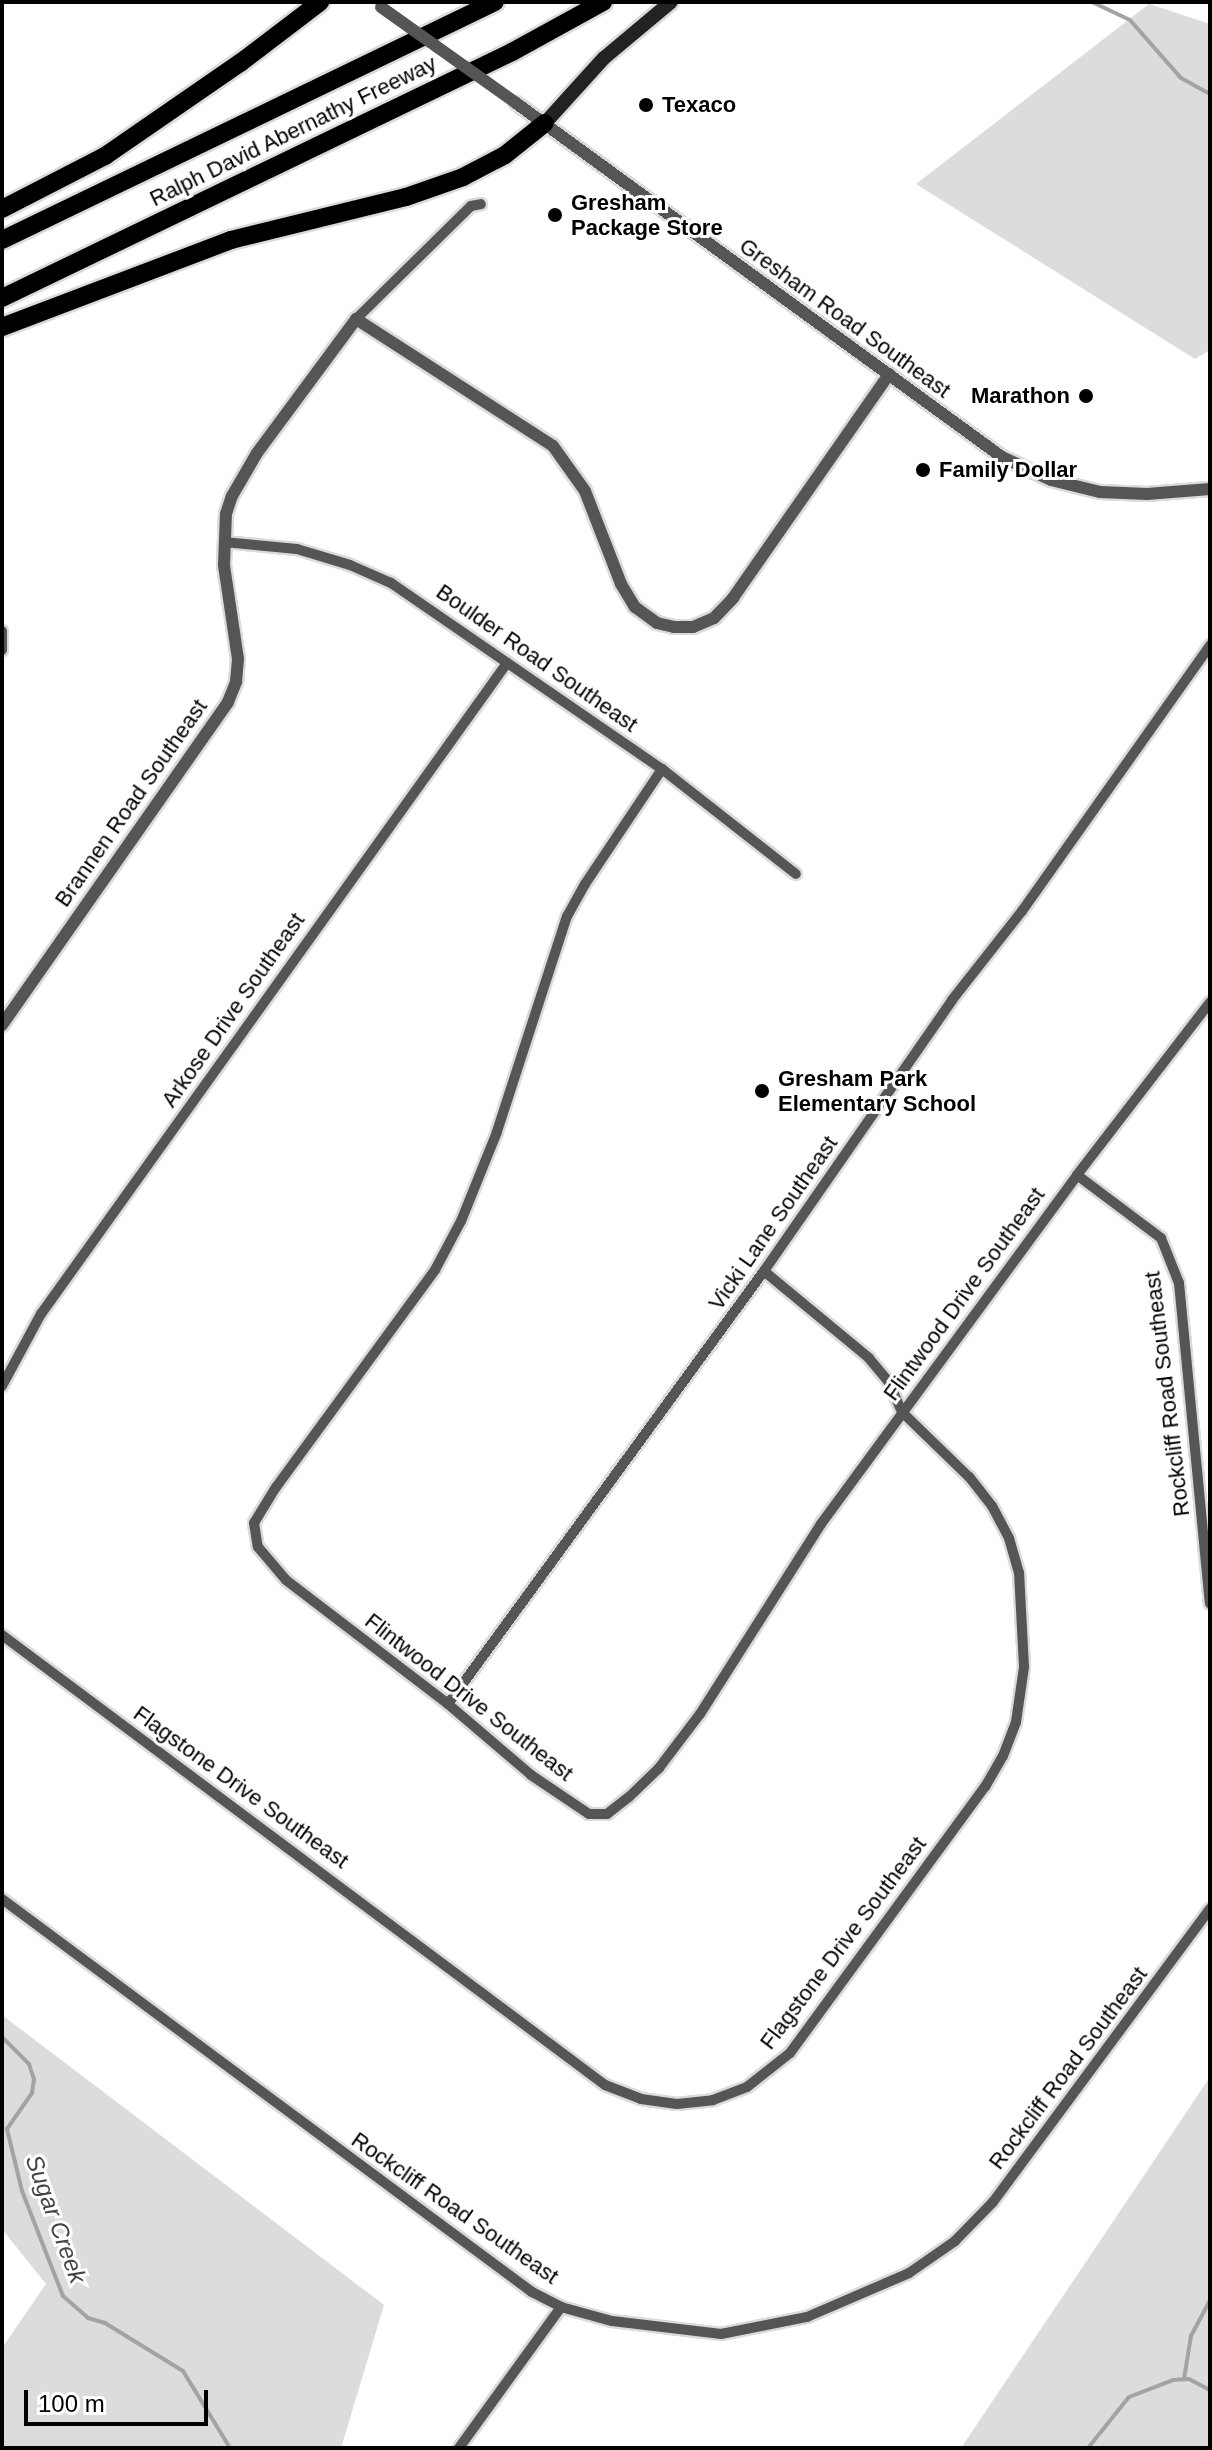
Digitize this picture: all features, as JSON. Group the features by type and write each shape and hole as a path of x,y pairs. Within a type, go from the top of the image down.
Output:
{"highway":[{"path":"2,209 105,156 303,10 320,2"},
{"name":"Ralph David Abernathy Freeway","path":"2,240 495,2"},
{"name":"Ralph David Abernathy Freeway","path":"2,298 512,52 603,2"},
{"path":"2,327 218,244 406,197 463,177 505,155 545,123"}],"main road":[{"path":"545,123 604,58 671,2"}],"street":[{"name":"Gresham Road Southeast","path":"377,5 545,123 1002,457 1051,480 1105,492 1147,494 1210,489"},
{"name":"Brannen Road Southeast","path":"2,1025 228,702 236,682 238,659 224,542 226,514 237,484 356,319 471,206 481,204"},
{"path":"356,319 553,446 585,491 621,584 635,607 657,623 674,627 693,627 714,618 733,598 889,374"},
{"name":"Boulder Road Southeast","path":"224,542 297,549 370,572 418,600 662,769 796,874"},
{"path":"2,631 2,650"},
{"name":"Vicki Lane Southeast","path":"448,1704 764,1271 952,1000 1030,899 1210,645"},
{"name":"Arkose Drive Southeast","path":"2,1386 41,1314 507,663"},
{"name":"Flintwood Drive Southeast","path":"662,769 567,916 492,1145 435,1270 276,1487 254,1523 258,1547 286,1580 448,1704 531,1775 589,1814 607,1814 659,1768 700,1714 821,1524 1077,1175 1210,1002"},
{"name":"Rockcliff Road Southeast","path":"1077,1175 1161,1238 1179,1283 1210,1604"},
{"name":"Flagstone Drive Southeast","path":"2,1635 605,2085 659,2103 713,2100 755,2082 790,2053 985,1787 1003,1756 1016,1722 1024,1667 1022,1600 1012,1547 1001,1521 981,1491 902,1412 888,1381 869,1358 764,1271"},
{"name":"Rockcliff Road Southeast","path":"2,1899 532,2292 561,2307 612,2321 721,2334 807,2317 917,2268 955,2241 993,2202 1210,1909"},
{"path":"459,2448 561,2307"}],"shaded area":[{"path":"1149,4 1210,24 1210,350 1195,359 916,184"},
{"path":"2,2015 384,2305 341,2448 5,2448 2,2442 2,2348 46,2284 2,2229"},
{"path":"1210,2077 1210,2448 961,2448"}],"waterway":[{"path":"1092,2 1130,20 1181,78 1210,94"},
{"name":"Sugar Creek","path":"2,2037 29,2064 34,2079 32,2093 7,2129 22,2191 63,2296 88,2318 105,2323 183,2371 230,2448"},
{"path":"1184,2379 1191,2336 1210,2301"},
{"name":"Sugar Creek","path":"1088,2448 1129,2397 1173,2380 1189,2379 1210,2390"}],"place":[{"name":"Texaco","path":"646,105"},
{"name":"Gresham Package Store","path":"555,215"},
{"name":"Marathon","path":"1086,396"},
{"name":"Family Dollar","path":"923,470"},
{"name":"Gresham Park Elementary School","path":"762,1091"}]}
